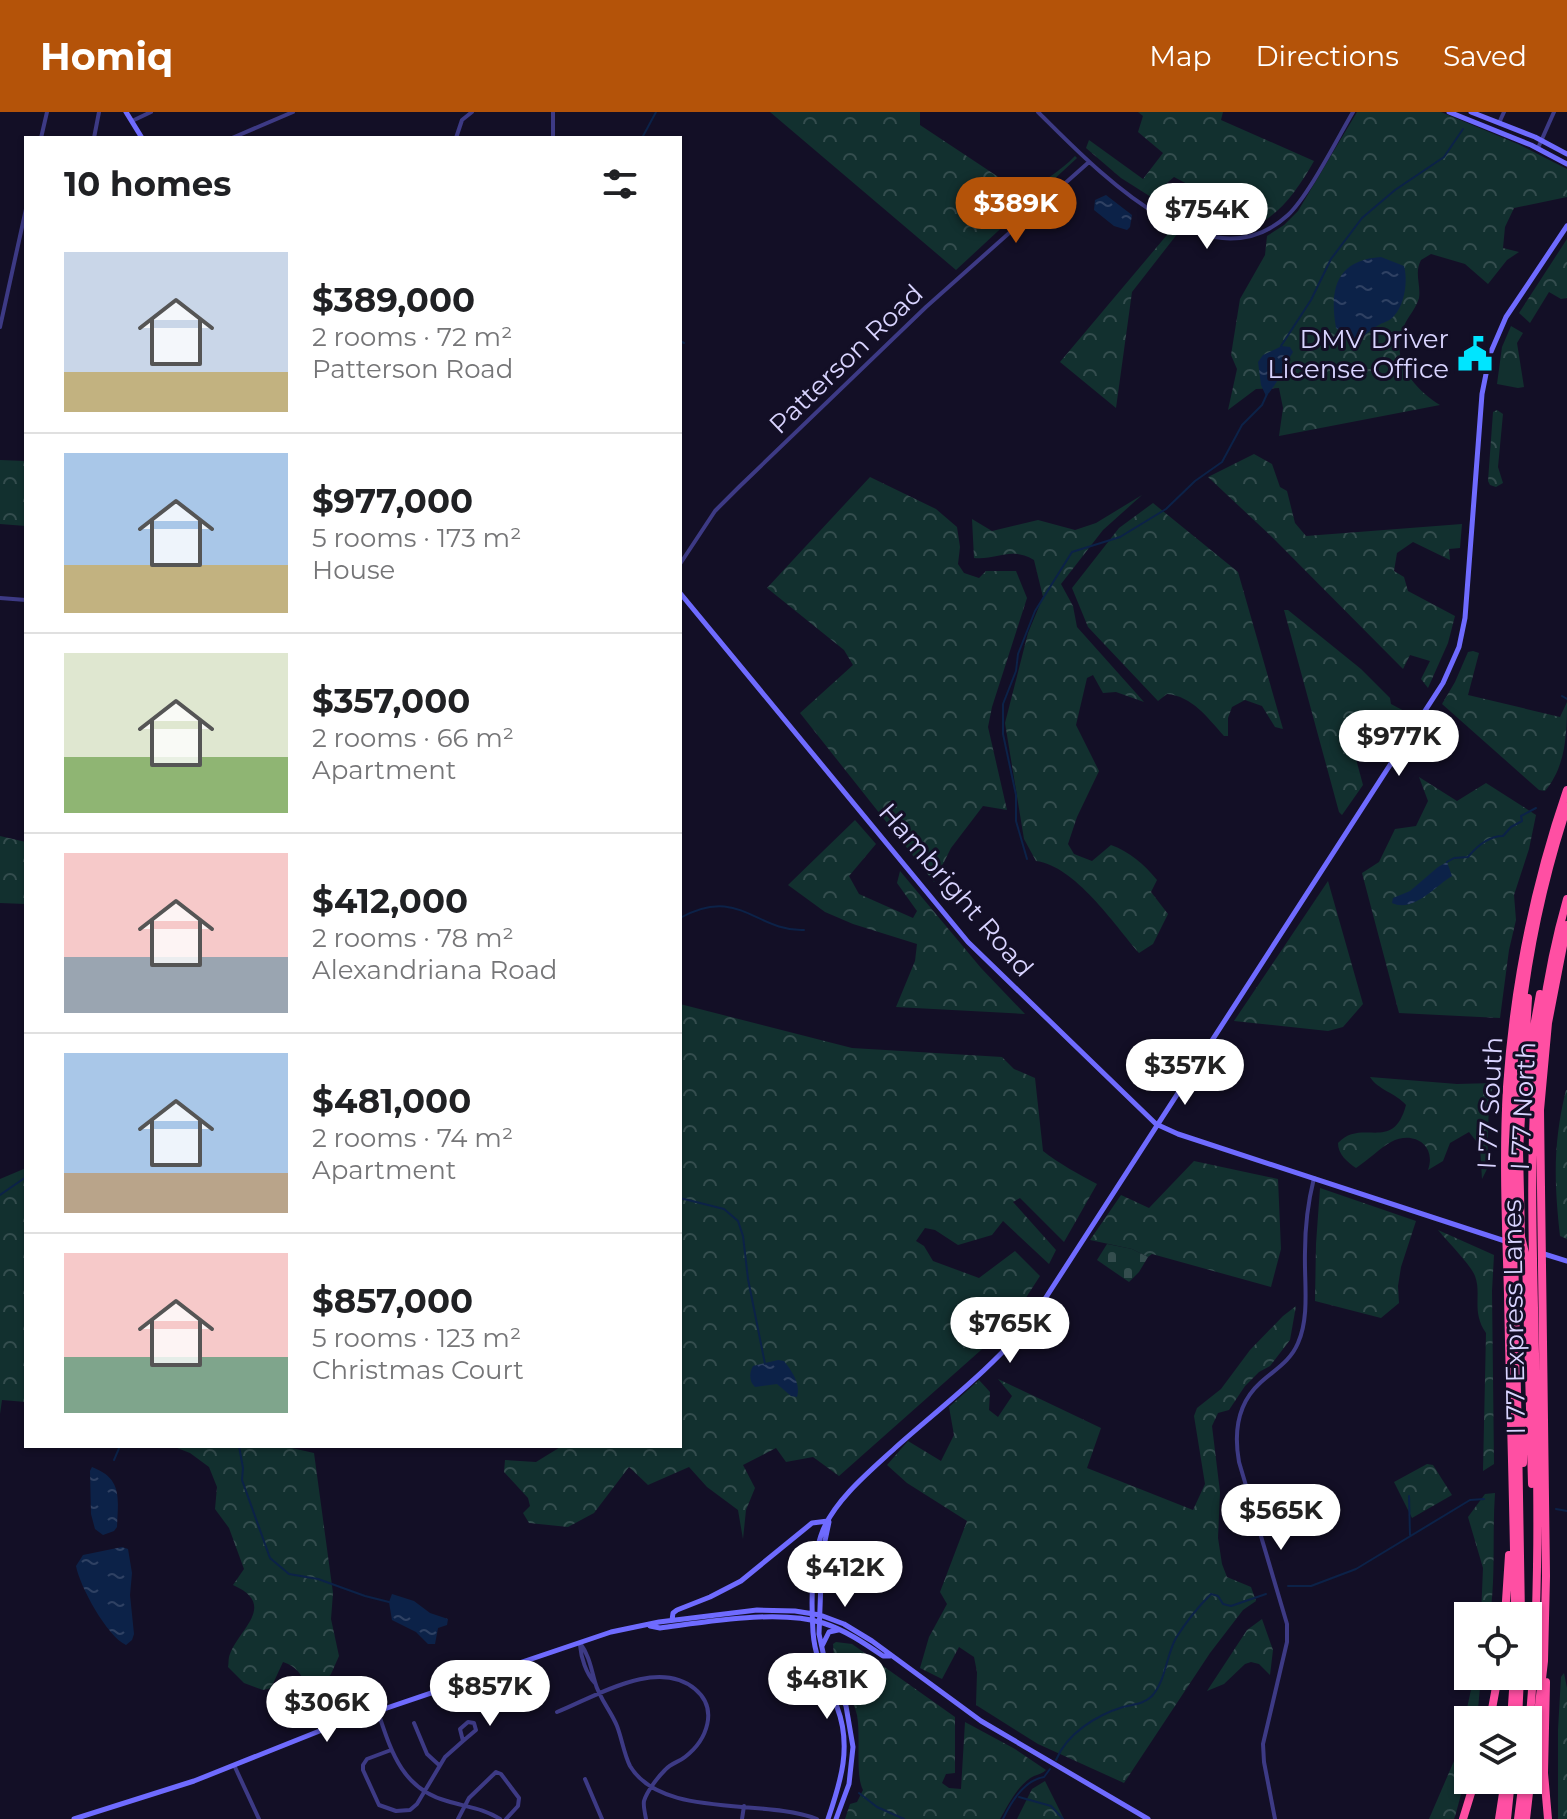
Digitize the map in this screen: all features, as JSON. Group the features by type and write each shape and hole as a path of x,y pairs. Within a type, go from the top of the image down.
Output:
{"highway":[{"name":"I-77 South","path":"1515,1602 1513,1538 1528,1468 1505,1163 1507,1086 1528,931 1543,867 1567,790"},
{"name":"I 77 Express Lanes","path":"1527,1445 1513,1131 1518,1042 1534,933 1567,807"},
{"name":"I 77 Express Lanes","path":"1527,1445 1532,1110 1542,1011 1567,899"},
{"name":"I 77 North","path":"1527,1445 1540,1110 1551,1001 1567,925"},
{"path":"1526,1819 1544,1661 1546,1576 1528,1468 1523,1232 1521,1098 1534,933"},
{"path":"1523,1232 1529,1065 1538,1000 1557,934"},
{"path":"1521,1602 1519,1524 1528,1468 1527,1445"},
{"name":"I 77 Express Lanes","path":"1528,1468 1538,1536 1531,1706"},
{"path":"1506,1602 1508,1556 1513,1538"},
{"path":"1544,1661 1544,1773 1548,1819"},
{"path":"1466,1819 1472,1794"},
{"path":"1499,1819 1503,1794"},
{"path":"1507,1819 1510,1794"},
{"path":"1518,1819 1521,1794"}],"main road":[{"path":"126,112 141,136"},
{"path":"1449,112 1538,148 1567,164"},
{"path":"1471,112 1541,140 1567,154"},
{"path":"828,1819 841,1780 845,1742 840,1713 817,1659 816,1618 822,1555 829,1521 856,1483 999,1356 1042,1304 1451,669 1465,618 1482,394 1490,354 1513,306 1567,226"},
{"name":"Hambright Road","path":"682,595 968,942 1156,1124 1567,1261"},
{"path":"672,1620 677,1610 745,1579 812,1523 829,1521"},
{"path":"74,1819 164,1791 322,1730 611,1632 672,1620 757,1610 816,1618 856,1631 981,1721 1137,1817 1148,1819"},
{"path":"648,1626 660,1628 746,1618 816,1618 883,1656 891,1656"},
{"path":"816,1618 826,1666 846,1706 852,1732 851,1772 836,1819"},
{"path":"821,1647 829,1632 847,1633"}],"street":[{"path":"41,136 47,112"},
{"path":"94,136 99,112"},
{"path":"132,121 151,112"},
{"path":"239,136 293,112"},
{"path":"457,136 460,124 472,112"},
{"path":"553,112 553,136"},
{"path":"1038,112 1089,162 1130,195 1188,229 1211,238 1238,238 1272,227 1291,212 1353,112"},
{"path":"1499,123 1504,112"},
{"path":"1538,148 1554,112"},
{"name":"Patterson Road","path":"682,561 715,511 740,486 926,307 1089,162"},
{"path":"0,327 24,218"},
{"path":"0,598 24,600"},
{"path":"1275,1819 1263,1744 1287,1642 1287,1622 1239,1462 1236,1433 1252,1393 1283,1365 1300,1339 1305,1312 1307,1222 1314,1178"},
{"path":"580,1643 586,1651 600,1695 617,1725 629,1764 638,1778 652,1789 668,1798 686,1802 795,1812 817,1819"},
{"path":"557,1712 627,1682 656,1676 687,1682 702,1695 709,1713 705,1735 683,1759 666,1769 645,1800 646,1819"},
{"path":"378,1712 403,1773 423,1792 442,1800 464,1805 487,1811 503,1819 518,1806 519,1798 499,1772 493,1773 464,1805 458,1819"},
{"path":"414,1723 427,1754 439,1765"},
{"path":"391,1750 369,1758 363,1765 377,1803 388,1809 410,1810 439,1765 474,1732 474,1723 461,1726 463,1741"},
{"path":"234,1765 259,1819"},
{"path":"585,1779 602,1819"},
{"path":"742,1819 744,1806"}],"green space":[{"path":"770,112 920,112 920,125 1024,194 1075,156 1077,158 956,270"},
{"path":"1138,112 1223,112 1221,120 1314,161 1293,194 1267,219 1236,231 1217,230 1196,224 1158,203 1164,198 1201,219 1218,218 1212,197 1174,177 1151,197 1121,178 1086,148 1089,140 1143,179 1163,153 1138,132 1143,116"},
{"path":"1357,112 1441,112 1518,144 1567,169 1567,197 1514,208 1505,227 1503,248 1519,252 1507,260 1488,284 1465,264 1431,254 1421,260 1418,269 1419,298 1404,326 1400,350 1406,372 1421,390 1440,405 1279,436 1283,408 1279,388 1256,389 1228,410 1237,369 1231,355 1240,299 1265,255 1267,236 1298,211"},
{"path":"1172,229 1178,233 1132,292 1116,408 1060,362"},
{"path":"1567,239 1567,298 1561,299 1549,292 1530,323 1519,313"},
{"path":"1511,326 1523,333 1517,343 1524,387 1518,388 1497,384 1502,347"},
{"path":"1497,410 1503,414 1498,467 1503,483 1496,487 1488,481 1493,412"},
{"path":"1254,454 1272,464 1280,487 1287,491 1295,523 1306,536 1462,524 1460,548 1449,549 1450,560 1413,542 1397,553 1394,571 1404,577 1408,591 1455,616 1448,643 1428,688 1421,679 1430,661 1410,655 1403,669 1208,477"},
{"path":"0,460 24,461 24,526 0,524"},
{"path":"870,477 936,509 957,527 960,547 958,564 964,573 979,578 986,571 1016,571 1027,598 988,727 1007,810 983,806 951,848 934,882 800,713 853,665 844,650 767,588"},
{"path":"1142,495 1103,530 1061,584 1073,606 1077,627 1144,702 1116,692 1103,693 1093,675 1087,678 1076,725 1099,771 1068,844 1074,854 1092,861 1111,845 1136,859 1157,880 1151,892 1168,914 1153,944 1139,953 1079,885 1051,865 1036,861 1024,839 1005,723 1028,633 1043,597 1034,560 1018,554 974,558 972,519 992,531 1038,520 1075,530 1096,523"},
{"path":"1153,503 1238,572 1283,729 1275,727 1262,706 1245,700 1232,707 1228,718 1228,736 1224,736 1199,709 1184,699 1167,694 1158,701 1088,627 1072,588 1119,528"},
{"path":"1284,610 1288,610 1361,669 1390,698 1391,704 1408,713 1399,726 1390,732 1371,723 1352,744 1363,785 1342,815 1339,812"},
{"path":"1468,652 1479,653 1468,695 1560,717 1567,702 1566,738 1561,760 1545,791 1539,790 1442,704"},
{"path":"1419,777 1457,801 1486,783 1536,815 1514,895 1516,920 1500,1018 1399,1013 1362,873 1379,862 1395,829 1416,826 1428,801"},
{"path":"855,820 876,844 849,876 859,894 913,918 917,911 897,883 900,871 981,968 1025,1014 896,1007 915,961 917,944 825,912 788,885"},
{"path":"0,836 24,842 24,904 0,903"},
{"path":"1328,881 1363,1004 1343,1027 1328,1031 1234,1021"},
{"path":"682,1005 852,1048 1002,1057 1014,1069 1035,1078 1043,1151 1097,1184 1064,1242 1020,1198 1013,1202 1056,1250 1049,1264 1003,1221 992,1235 958,1245 935,1230 925,1228 916,1241 924,1246 933,1261 979,1278 1015,1251 1040,1276 1007,1327 839,1476 813,1457 786,1462 776,1448 743,1465 755,1488 746,1510 743,1539 738,1510 707,1487 689,1467 648,1485 629,1467 594,1513 568,1527 529,1523 523,1513 530,1506 528,1498 504,1472 505,1460 536,1462 559,1448 682,1448"},
{"path":"1370,1077 1457,1084 1494,1083 1489,1100 1487,1169 1482,1179 1480,1146 1469,1132 1450,1143 1443,1161 1428,1170 1430,1161 1426,1147 1415,1139 1407,1138 1391,1142 1356,1168 1346,1160 1338,1143 1357,1133 1385,1132 1393,1128 1406,1105"},
{"path":"1566,1090 1567,1239 1560,1236 1556,1180 1557,1145"},
{"path":"1194,1161 1278,1179 1281,1249 1271,1287 1090,1240 1121,1195 1149,1208"},
{"path":"24,1169 24,1402 2,1400 0,1414 0,1179"},
{"path":"1320,1188 1416,1221 1401,1267 1399,1303 1381,1318 1315,1301"},
{"path":"1438,1230 1494,1255 1494,1464 1483,1471 1486,1333 1479,1317 1477,1283 1469,1266"},
{"path":"1107,1244 1132,1249 1148,1257 1129,1282 1097,1260"},
{"path":"1296,1306 1290,1340 1270,1366 1245,1386 1229,1410 1218,1413 1212,1426 1220,1492 1218,1538 1222,1564 1227,1577 1251,1587 1256,1601 1243,1610 1210,1653 1124,1783 1038,1744 976,1705 974,1657 959,1647 942,1679 920,1668 929,1637 947,1604 940,1592 967,1521 907,1483 887,1465 908,1441 941,1461 954,1435 949,1407 979,1380 990,1392 989,1410 998,1417 1012,1396 998,1379 1101,1428 1087,1468 1193,1510 1205,1484 1194,1416 1197,1408 1221,1389 1250,1350"},
{"path":"177,1448 292,1448 314,1453 333,1593 331,1619 339,1656 331,1674 319,1689 307,1686 298,1671 283,1662 271,1688 263,1690 244,1683 228,1667 230,1654 252,1618 253,1601 233,1585 244,1569 229,1528 215,1509 217,1487 209,1467"},
{"path":"1427,1464 1433,1465 1452,1495 1412,1518 1394,1482"},
{"path":"1495,1493 1492,1602 1482,1602 1483,1568 1468,1517 1485,1494"},
{"path":"1262,1619 1273,1650 1270,1675 1259,1664 1251,1662 1224,1684 1207,1691 1247,1630"},
{"path":"833,1644 852,1644 955,1717 955,1773 946,1774 942,1783 949,1788 961,1789 965,1722 1046,1770 1023,1784 1000,1819 845,1819 850,1804 857,1802 863,1790 859,1775 857,1715 835,1666"},
{"path":"1564,1673 1567,1688 1567,1819 1558,1819 1558,1730 1561,1677"},
{"path":"1471,1690 1480,1690 1478,1706 1467,1706"},
{"path":"1454,1761 1454,1794 1461,1794 1454,1819 1429,1819"},
{"path":"1045,1781 1064,1819 1017,1819 1032,1789"}],"water":[{"path":"1106,195 1132,215 1127,230 1114,226 1094,210 1095,200"},
{"path":"1381,257 1404,266 1405,285 1401,305 1390,320 1361,338 1350,338 1336,328 1334,300 1339,279 1354,264"},
{"path":"1282,346 1290,347 1293,352 1266,396 1258,362 1263,355"},
{"path":"1447,862 1452,876 1431,892 1408,904 1392,903 1393,898 1410,891"},
{"path":"784,1361 793,1373 798,1387 797,1397 791,1396 777,1384 755,1387 752,1383 750,1374 753,1366"},
{"path":"92,1467 109,1477 116,1491 117,1527 103,1535 95,1529 91,1514"},
{"path":"122,1547 128,1549 132,1573 130,1595 134,1634 126,1645 111,1632 95,1610 76,1566 83,1555"},
{"path":"392,1594 414,1601 430,1613 448,1619 447,1625 438,1628 435,1644 428,1644 416,1632 392,1620 389,1602"}],"waterway":[{"path":"643,136 656,112"},
{"path":"1281,346 1311,300 1331,259 1362,218 1395,190 1444,157 1463,129"},
{"path":"1027,859 1016,821 1016,795 1003,734 1003,704 1035,611 1072,552 1120,537 1166,509 1195,481 1222,462 1242,425 1262,405 1267,394"},
{"path":"1562,696 1567,699"},
{"path":"1447,862 1468,857 1483,842 1503,836 1522,821 1521,816 1536,808"},
{"path":"682,917 700,909 718,906 746,912 787,929 804,930"},
{"path":"0,1195 24,1178"},
{"path":"682,1198 724,1209 738,1221 765,1364"},
{"path":"114,1460 119,1448"},
{"path":"239,1448 242,1480 270,1558 289,1574 318,1579 389,1602"},
{"path":"1409,1496 1410,1535"},
{"path":"1288,1586 1311,1586 1356,1569 1470,1500 1484,1499"},
{"path":"1556,1509 1567,1511"},
{"path":"1056,1760 1067,1741 1084,1726 1152,1696 1160,1683 1176,1638 1211,1594 1218,1596 1223,1604 1231,1606 1266,1594"},
{"path":"1003,1819 1019,1793 1030,1782 1044,1777 1050,1769"},
{"path":"859,1793 877,1807 904,1819"},
{"path":"1019,1797 1051,1806 1063,1819"}],"place":[{"name":"DMV Driver License Office","path":"1475,354"}]}
